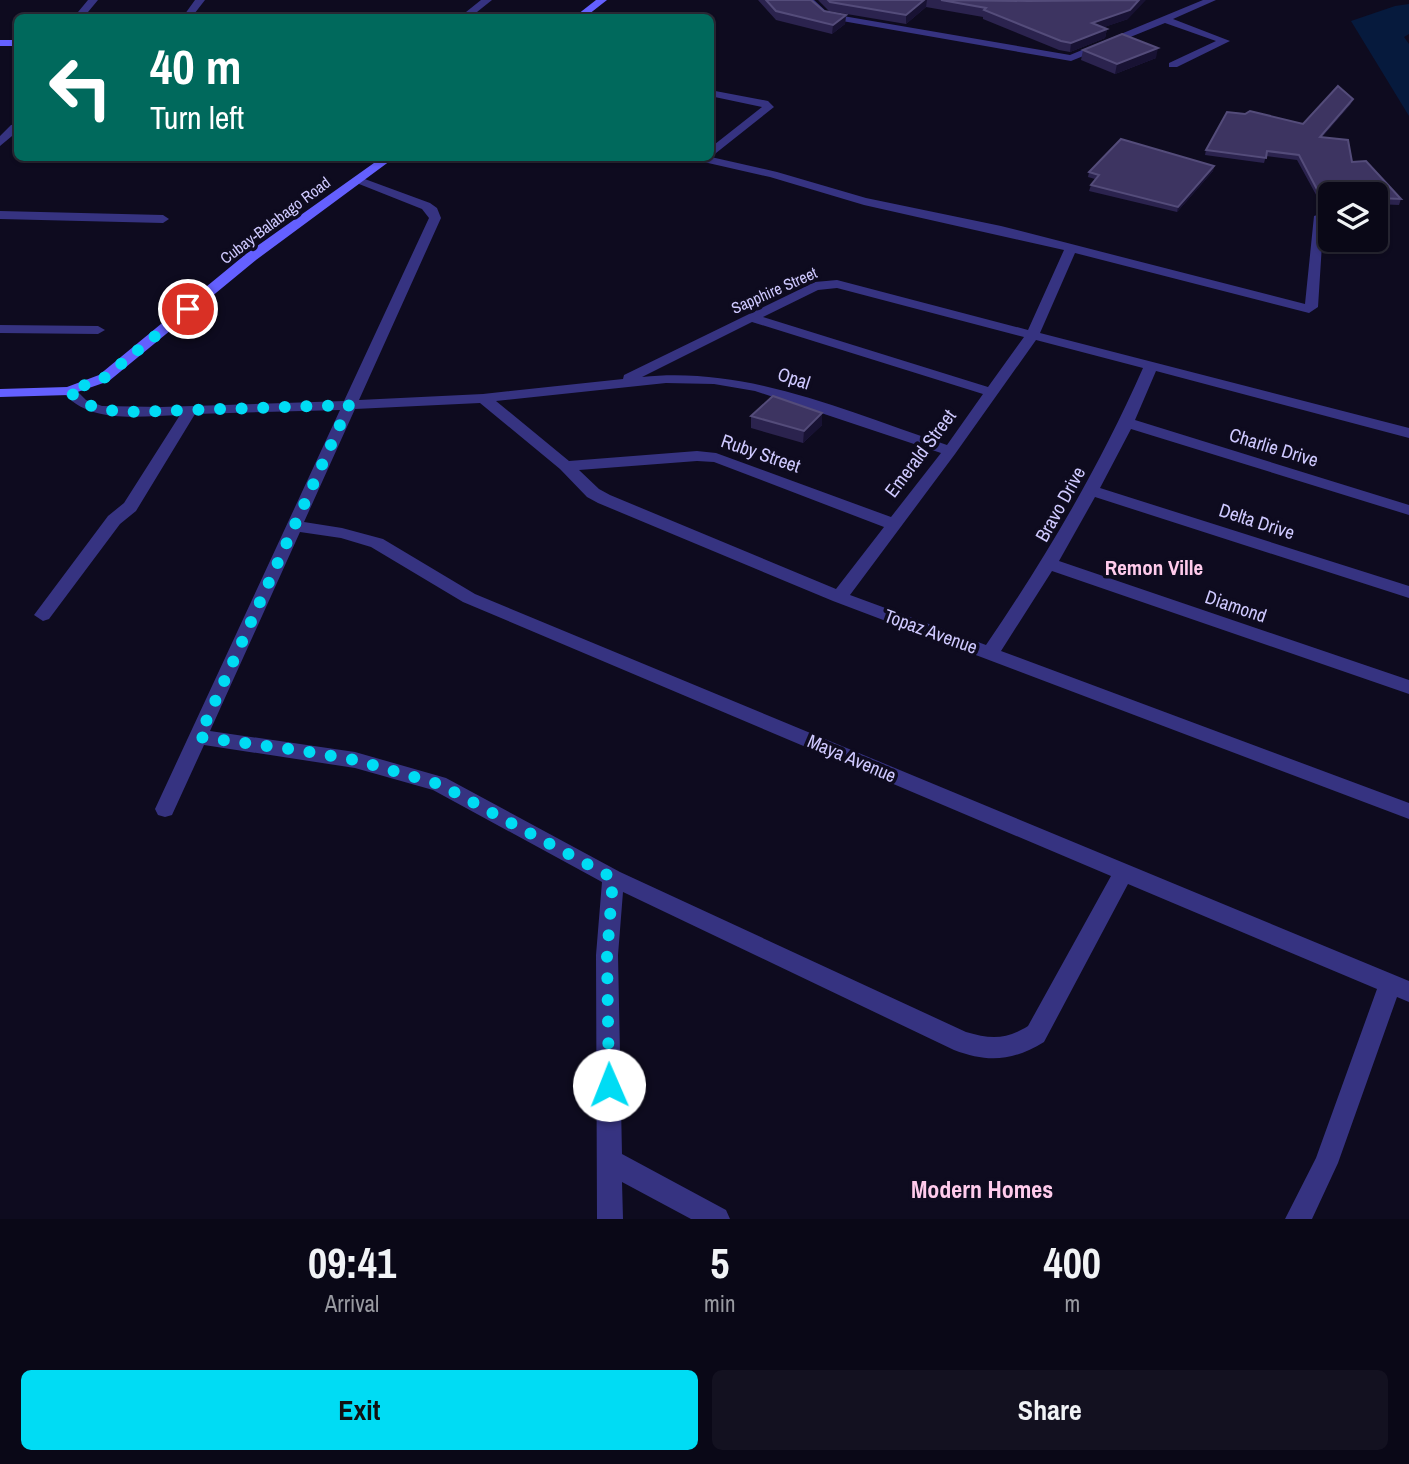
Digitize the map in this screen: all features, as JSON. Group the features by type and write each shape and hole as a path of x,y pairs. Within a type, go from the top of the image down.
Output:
{"main road":[{"path":"583,14 602,0"},
{"name":"Cubay-Balabago Road","path":"0,393 69,391 104,378 251,257 384,161"}],"street":[{"path":"80,14 93,0"},
{"path":"189,14 200,0"},
{"path":"469,14 487,0"},
{"path":"809,0 819,11 834,17 1072,58 1211,0"},
{"path":"1167,20 1225,41 1173,65"},
{"path":"714,94 764,103 769,107 714,151"},
{"path":"0,144 14,129"},
{"path":"714,160 864,201 1001,230 1309,309 1318,236"},
{"path":"165,809 297,526 435,218 433,211 426,206 358,180"},
{"path":"0,215 163,219"},
{"name":"Emerald Street","path":"839,597 950,451 1033,334 1071,248"},
{"name":"Sapphire Street","path":"619,383 815,286 837,284 1409,433"},
{"path":"752,318 990,392"},
{"path":"0,329 98,330"},
{"name":"Bravo Drive","path":"990,654 1050,565 1092,491 1128,424 1151,367"},
{"name":"Opal","path":"69,391 81,403 100,410 190,410 482,398 619,383 690,379 743,383 950,451"},
{"name":"Topaz Avenue","path":"482,398 566,466 584,486 604,499 839,597 1409,811"},
{"path":"43,615 114,520 130,507 190,410"},
{"name":"Charlie Drive","path":"1128,424 1409,510"},
{"name":"Ruby Street","path":"566,466 697,456 716,458 893,524"},
{"name":"Delta Drive","path":"1092,491 1409,592"},
{"name":"Maya Avenue","path":"297,526 342,533 377,543 469,598 1399,988"},
{"name":"Diamond","path":"1050,565 1409,687"},
{"path":"199,737 355,760 439,784 613,878 962,1042 986,1049 1015,1048 1036,1034 1124,872"},
{"path":"610,1219 607,956 613,878"},
{"path":"1298,1219 1326,1163 1399,988"},
{"path":"611,1162 718,1219"}],"water":[{"path":"1409,4 1409,34 1404,37 1409,44 1409,116 1351,21"}],"building":[{"path":"766,0 811,0 824,11 846,15 833,25 776,11"},
{"path":"828,0 924,0 906,15"},
{"path":"941,0 1139,0 1130,10 1092,23 1107,29 1071,43 984,10 986,8"},
{"path":"1122,34 1158,48 1117,64 1083,50"},
{"path":"1338,86 1353,99 1320,137 1348,140 1352,162 1366,161 1385,182 1318,182 1318,191 1299,155 1267,151 1266,158 1206,150 1227,112 1245,114 1250,111 1303,124"},
{"path":"1121,139 1214,166 1178,207 1091,185 1099,175 1089,172"},
{"path":"1388,185 1401,199 1388,198"},
{"path":"773,396 822,413 804,431 751,416"}],"district":[{"name":"Remon Ville","path":"1154,567"},
{"name":"Modern Homes","path":"982,1189"}],"route":[{"path":"188,309 104,378 69,391 81,403 100,410 129,412 349,405 297,526 199,737 355,760 439,784 613,878 607,956 609,1085"}]}
